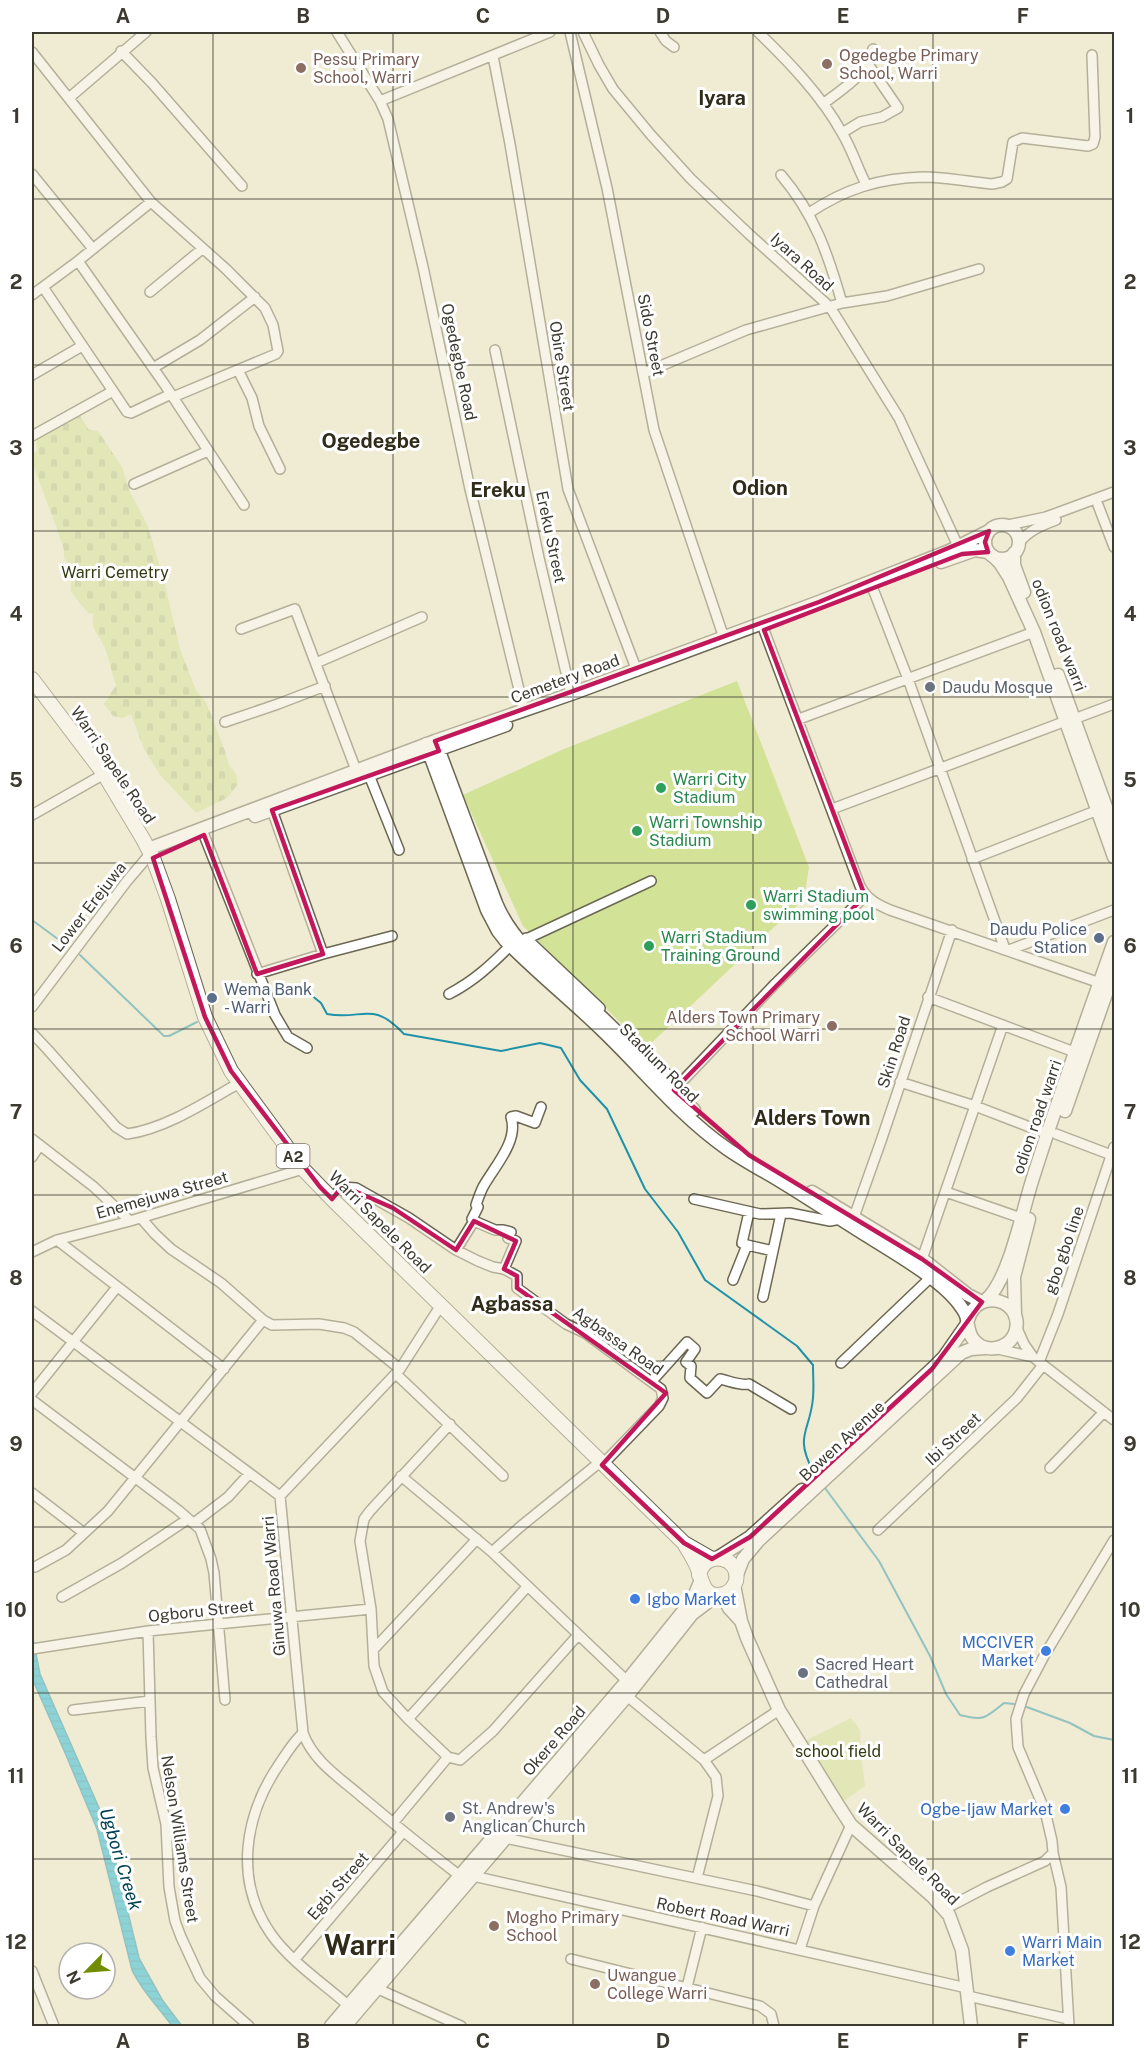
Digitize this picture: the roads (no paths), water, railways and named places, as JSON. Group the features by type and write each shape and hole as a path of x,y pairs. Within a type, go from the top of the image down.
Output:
{"highway":[{"name":"Warri Sapele Road","path":"32,679 104,774 135,824 150,854 181,938 205,1017 239,1083 303,1169 332,1199 684,1543 694,1560 700,1578"},
{"name":"Warri Sapele Road","path":"684,1543 714,1559"},
{"path":"714,1559 727,1560 732,1564 735,1581 729,1591 719,1595 706,1591 700,1578 703,1565 714,1559"}],"main road":[{"path":"1003,526 1012,530 1018,539 1016,549 1006,558 990,554 985,542 989,531 1003,526"},
{"name":"Cemetery Road","path":"150,854 369,775 525,710 724,638 958,546 989,531"},
{"name":"odion road warri","path":"1016,549 1013,560 1070,720 1114,857"},
{"name":"Cemetery Road","path":"150,854 356,770 432,747 695,658 975,550 990,554"},
{"name":"odion road warri","path":"990,554 1000,563 1009,578 1034,632 1114,829"},
{"name":"Stadium Road","path":"432,747 487,910 498,931 519,942 676,1087 711,1126 749,1155 922,1259 968,1295 984,1301"},
{"name":"Stadium Road","path":"519,942 602,1029 707,1133 744,1160 930,1278 957,1302 968,1322"},
{"name":"odion road warri","path":"1016,1322 1014,1277 1016,1264 1077,1053 1108,987 1114,942"},
{"name":"odion road warri","path":"984,1301 996,1290 1004,1274 1052,1134 1114,971"},
{"path":"995,1300 1011,1309 1016,1322 1010,1341 991,1348 975,1341 971,1336 968,1322 972,1309 984,1301 995,1300"},
{"name":"Bowen Avenue","path":"714,1559 750,1537 921,1379 944,1357 968,1322"},
{"name":"Bowen Avenue","path":"735,1581 743,1559 759,1540 961,1353 971,1348 991,1348"},
{"name":"Okere Road","path":"332,2026 627,1681 693,1599 700,1578"},
{"path":"735,1581 741,1621"},
{"path":"719,1595 741,1621"},
{"name":"Okere Road","path":"345,2026 627,1696 692,1614 719,1595"},
{"name":"Warri Sapele Road","path":"741,1621 779,1710 851,1825 945,1909 958,1938 971,2026"}],"street":[{"path":"69,98 121,51 146,32"},
{"name":"Ogedegbe Road","path":"337,32 380,101 388,119 470,489 525,710"},
{"path":"380,101 550,32"},
{"name":"Sido Street","path":"570,32 607,188 654,430 724,638"},
{"name":"Iyara Road","path":"583,32 613,88 651,135 691,179 830,307 896,412 958,546"},
{"path":"660,32 674,47"},
{"path":"758,32 823,104 851,149 855,166 866,184"},
{"path":"823,104 863,72 873,49"},
{"path":"121,51 242,186"},
{"path":"32,52 151,202 226,268 265,308 273,325 278,351 276,354 238,370 131,413 127,412 43,287"},
{"path":"809,213 866,184 925,177 992,184 1002,182 1007,179 1013,142 1022,138 1088,146 1093,144 1095,136 1092,55"},
{"name":"Obire Street","path":"493,56 568,489 637,670"},
{"path":"842,133 860,122 882,117 899,106 868,64"},
{"path":"32,174 93,249"},
{"path":"781,175 809,213 824,246 842,303"},
{"path":"32,293 78,261 151,202"},
{"path":"150,292 202,249"},
{"path":"78,261 172,396 244,506"},
{"path":"644,373 746,330 842,303 886,296 980,269"},
{"path":"153,368 200,340 255,297"},
{"path":"32,375 82,346"},
{"name":"Ereku Street","path":"495,350 539,558 571,694"},
{"path":"238,370 252,398 259,426 280,469"},
{"path":"32,436 113,391"},
{"path":"134,484 208,451"},
{"path":"1003,526 1046,517 1114,492"},
{"path":"1016,549 1024,536 1033,529 1114,498"},
{"path":"1098,505 1114,547"},
{"path":"873,589 1007,950"},
{"path":"241,628 295,609 356,770"},
{"path":"316,663 422,617"},
{"path":"764,630 865,896 890,910 1108,987"},
{"path":"799,719 1034,632"},
{"path":"225,722 325,686"},
{"path":"832,809 1114,704"},
{"path":"32,815 104,774"},
{"path":"369,775 399,850"},
{"path":"272,810 323,954"},
{"path":"972,859 1098,810"},
{"path":"204,835 257,974 282,1029 288,1037 307,1048"},
{"name":"Lower Erejuwa","path":"32,1007 150,854"},
{"path":"449,994 472,982 519,942 651,881"},
{"path":"676,1087 782,977 865,896"},
{"path":"1007,950 1114,910"},
{"name":"Skin Road","path":"854,1217 951,930"},
{"path":"257,974 392,936"},
{"path":"928,997 1077,1053"},
{"path":"922,1259 1003,1025"},
{"path":"32,1033 116,1127 127,1134 148,1130 171,1120 239,1083"},
{"path":"900,1082 1114,1153"},
{"path":"456,1250 474,1221 472,1219 483,1188 510,1139 514,1125 511,1117 516,1116 535,1123 541,1107"},
{"path":"32,1157 36,1142 86,1181 130,1221"},
{"name":"gbo gbo line","path":"1038,1361 1058,1314 1114,1153"},
{"name":"Enemejuwa Street","path":"32,1252 57,1240 141,1218 303,1169"},
{"path":"332,1199 342,1187 356,1188 409,1218 456,1250 493,1267 504,1269 516,1241 508,1238 511,1232 495,1230 474,1221"},
{"path":"946,1192 1022,1218"},
{"path":"694,1199 760,1214 790,1213 830,1221 840,1219"},
{"path":"749,1212 742,1243 773,1251"},
{"path":"764,1298 781,1214"},
{"path":"141,1218 171,1249 221,1283 263,1320 272,1325 319,1324 354,1332 398,1371 503,1476"},
{"path":"57,1240 224,1369"},
{"path":"733,1280 747,1245"},
{"name":"Agbassa Road","path":"504,1269 517,1276 517,1288 566,1324 585,1333 661,1389 663,1398 658,1406 601,1463"},
{"path":"841,1363 930,1278"},
{"path":"32,1393 117,1287"},
{"path":"280,1496 398,1371 441,1305"},
{"name":"Ginuwa Road Warri","path":"32,1311 280,1496 303,1733 307,1744 321,1761 393,1823 460,1875"},
{"path":"35,1567 66,1550 108,1511 263,1320"},
{"path":"1016,1322 1024,1344 1038,1361 1114,1420"},
{"path":"652,1381 687,1342 694,1349 686,1362 691,1366 690,1378 706,1393 720,1379 743,1385 748,1384 791,1409"},
{"path":"991,1348 1038,1361"},
{"name":"Ibi Street","path":"878,1530 1017,1398 1038,1361"},
{"path":"32,1400 191,1521 204,1536 214,1574 225,1700"},
{"path":"1050,1468 1104,1412"},
{"path":"450,1424 364,1519 360,1541 371,1609 374,1666 383,1692 448,1757 460,1760 493,1731 578,1635"},
{"path":"492,1552 601,1463"},
{"path":"62,1597 122,1563 228,1497 249,1474"},
{"path":"401,1476 492,1552 627,1681"},
{"path":"32,1493 84,1533"},
{"path":"374,1649 477,1539"},
{"path":"1069,2023 1060,1887 1052,1841 1045,1811 1018,1747 1016,1719 1024,1694 1044,1656 1114,1540"},
{"path":"408,1719 527,1587"},
{"name":"Ogboru Street","path":"33,1648 148,1631 371,1609"},
{"name":"Nelson Williams Street","path":"148,1631 153,1768 165,1818 175,1921 200,1978 215,1996 249,2026"},
{"path":"627,1696 704,1760 716,1778 718,1796 698,1878"},
{"path":"73,1710 150,1701"},
{"path":"704,1760 779,1710"},
{"path":"303,1733 295,1740 269,1779 255,1810 247,1844 248,1875 257,1908 272,1935 295,1959 349,2006"},
{"path":"393,1823 448,1757"},
{"path":"800,1949 814,1905 851,1825"},
{"name":"Egbi Street","path":"295,1959 404,1832"},
{"path":"505,1838 698,1878 814,1905"},
{"path":"945,1909 1045,1861 1053,1853"},
{"name":"Robert Road Warri","path":"473,1876 800,1949 967,1992 1069,2023"},
{"path":"687,1987 702,1927"},
{"path":"571,1959 760,2006 771,2014 774,2026"},
{"path":"32,1971 54,2026"},
{"path":"378,1989 461,2026"}],"water":[{"path":"32,1634 40,1674 107,1826 139,1958 163,2001 182,2026 172,2026 145,1992 132,1970 97,1829 32,1678"}],"waterway":[{"path":"32,920 66,945"},
{"path":"80,955 164,1036 169,1036 197,1022"},
{"path":"311,995 321,1003 327,1014 375,1014 393,1023 404,1034 501,1051 540,1043 561,1048 580,1080 607,1109 645,1189 678,1232 705,1280 797,1346 813,1365 813,1398 804,1441 807,1459 813,1471"},
{"path":"825,1488 879,1561 930,1656 946,1694 960,1715 974,1718 984,1717 1004,1703 1014,1704"},
{"path":"1024,1706 1070,1723 1094,1736 1114,1740"}],"place":[{"name":"Ogedegbe Primary School, Warri","path":"827,64"},
{"name":"Pessu Primary School, Warri","path":"301,68"},
{"name":"Daudu Mosque","path":"930,687"},
{"name":"Warri City Stadium","path":"661,788"},
{"name":"Warri Township Stadium","path":"637,831"},
{"name":"Warri Stadium swimming pool","path":"751,905"},
{"name":"Daudu Police Station","path":"1099,938"},
{"name":"Warri Stadium Training Ground","path":"649,946"},
{"name":"Wema Bank - Warri","path":"212,998"},
{"name":"Alders Town Primary School Warri","path":"832,1026"},
{"name":"Igbo Market","path":"635,1599"},
{"name":"MCCIVER Market","path":"1046,1651"},
{"name":"Sacred Heart Cathedral","path":"803,1673"},
{"name":"Ogbe-Ijaw Market","path":"1065,1809"},
{"name":"St. Andrew's Anglican Church","path":"450,1817"},
{"name":"Mogho Primary School","path":"494,1926"},
{"name":"Warri Main Market","path":"1010,1951"},
{"name":"Uwangue College Warri","path":"595,1984"}],"district":[{"name":"Iyara","path":"722,98"},
{"name":"Ogedegbe","path":"371,441"},
{"name":"Odion","path":"760,488"},
{"name":"Ereku","path":"498,490"},
{"name":"Alders Town","path":"812,1118"},
{"name":"Agbassa","path":"512,1304"},
{"name":"Warri","path":"360,1944"}],"park label":[{"name":"Warri Cemetry","path":"115,572"},
{"name":"school field","path":"838,1751"}],"water label":[{"name":"Ugbori Creek","path":"121,1859"}]}
